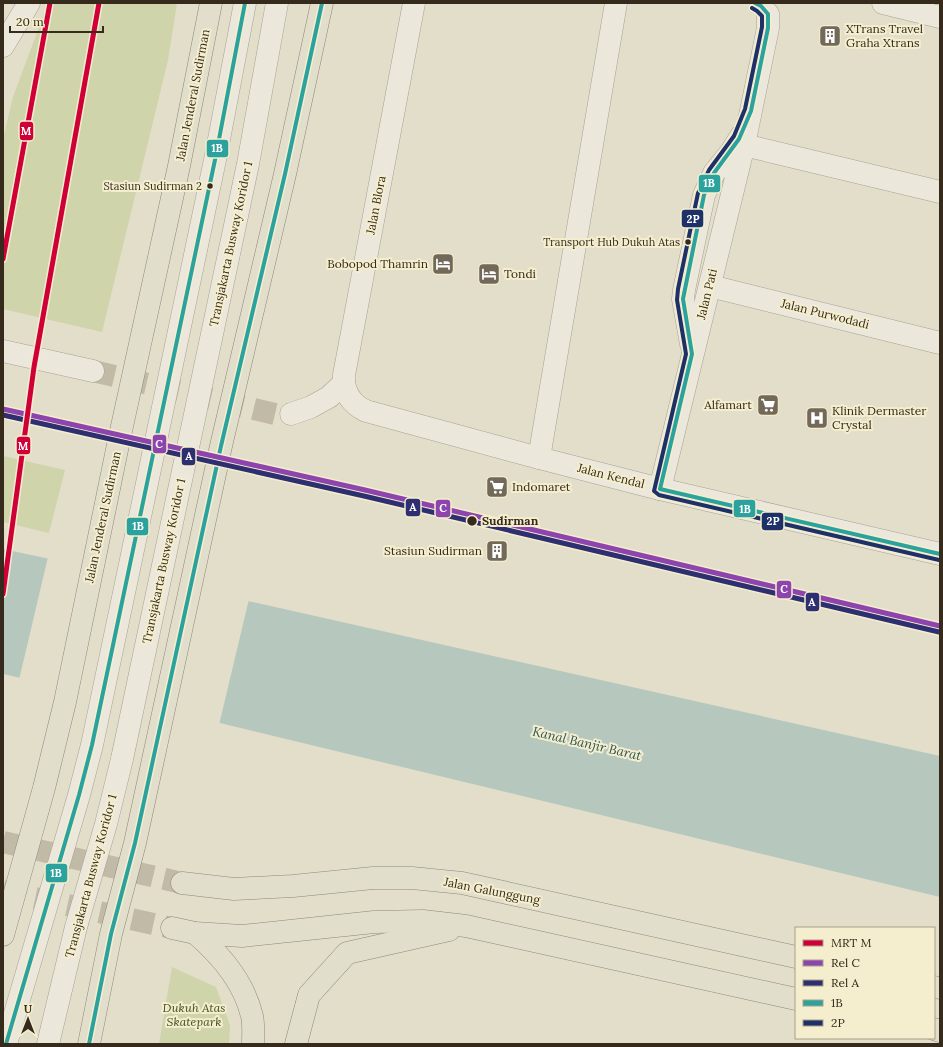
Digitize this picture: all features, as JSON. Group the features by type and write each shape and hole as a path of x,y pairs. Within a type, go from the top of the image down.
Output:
{"main road":[{"name":"Jalan Jenderal Sudirman","path":"3,935 44,788 65,702 119,440 179,166 212,3"},
{"path":"89,1044 111,934 137,835 221,446 285,174 322,3"},
{"name":"Jalan Galunggung","path":"182,883 234,889 293,886 373,878 412,878 462,883 795,957"},
{"path":"172,928 195,933 242,936 374,922 423,921 466,926 795,999"},
{"path":"296,1044 309,995 347,953 466,926"},
{"path":"195,933 214,950 229,968 244,993 253,1017 253,1044"}],"street":[{"path":"3,46 12,3"},
{"path":"3,46 29,3"},
{"path":"6,1044 79,795 92,745 214,163 245,3"},
{"name":"Transjakarta Busway Koridor 1","path":"48,1044 76,927 106,824 122,759 248,164 277,3"},
{"name":"Jalan Blora","path":"344,383 414,3"},
{"path":"539,458 616,3"},
{"path":"883,3 940,17"},
{"name":"Jalan Pati","path":"660,489 744,145 768,28 767,7"},
{"path":"692,354 684,290 704,195 714,173 739,139 751,111"},
{"path":"744,145 940,192"},
{"name":"Jalan Purwodadi","path":"710,286 940,343"},
{"path":"3,351 93,371"},
{"path":"291,414 311,407 329,397 344,383"},
{"name":"Jalan Kendal","path":"344,383 347,395 355,405 366,411 660,489 940,554"}],"green space":[{"path":"48,3 177,3 168,60 102,332 3,309 3,139 13,97"},
{"path":"3,456 65,470 49,533 3,522"},
{"name":"Dukuh Atas Skatepark","path":"172,967 216,987 230,1025 229,1044 159,1044"}],"water":[{"name":"Kanal Banjir Barat","path":"3,549 248,601 940,756 940,897 220,723 3,674"}],"pier":[{"path":"48,557 249,599 219,725 19,680"}],"tunnel":[{"path":"93,371 275,414 291,414"},
{"path":"3,842 182,883"},
{"path":"3,891 172,928"}],"metro line":[{"name":"M","path":"3,259 50,3"},
{"name":"M","path":"3,594 34,367 99,3"}],"rail line":[{"name":"C","path":"3,409 365,490 940,626"},
{"name":"A","path":"3,415 364,496 939,632"}],"transit line":[{"name":"1B","path":"6,1044 79,795 92,745 216,155 245,3"},
{"name":"1B","path":"89,1044 111,934 135,843 221,446 285,174 322,3"},
{"name":"1B","path":"755,3 761,6 768,14 768,28 751,111 739,139 714,173 704,195 683,299 692,354 660,489 940,554"},
{"name":"2P","path":"752,8 762,16 762,27 745,109 734,136 709,170 698,193 678,289 677,300 686,354 654,491 659,495 939,560"}],"place":[{"name":"XTrans Travel Graha Xtrans","path":"830,36"},
{"name":"Stasiun Sudirman 2","path":"210,186"},
{"name":"Transport Hub Dukuh Atas","path":"688,242"},
{"name":"Bobopod Thamrin","path":"443,264"},
{"name":"Tondi","path":"489,274"},
{"name":"Alfamart","path":"768,405"},
{"name":"Klinik Dermaster Crystal","path":"817,418"},
{"name":"Indomaret","path":"497,487"},
{"name":"Sudirman","path":"472,521"},
{"name":"Stasiun Sudirman","path":"497,551"}]}
